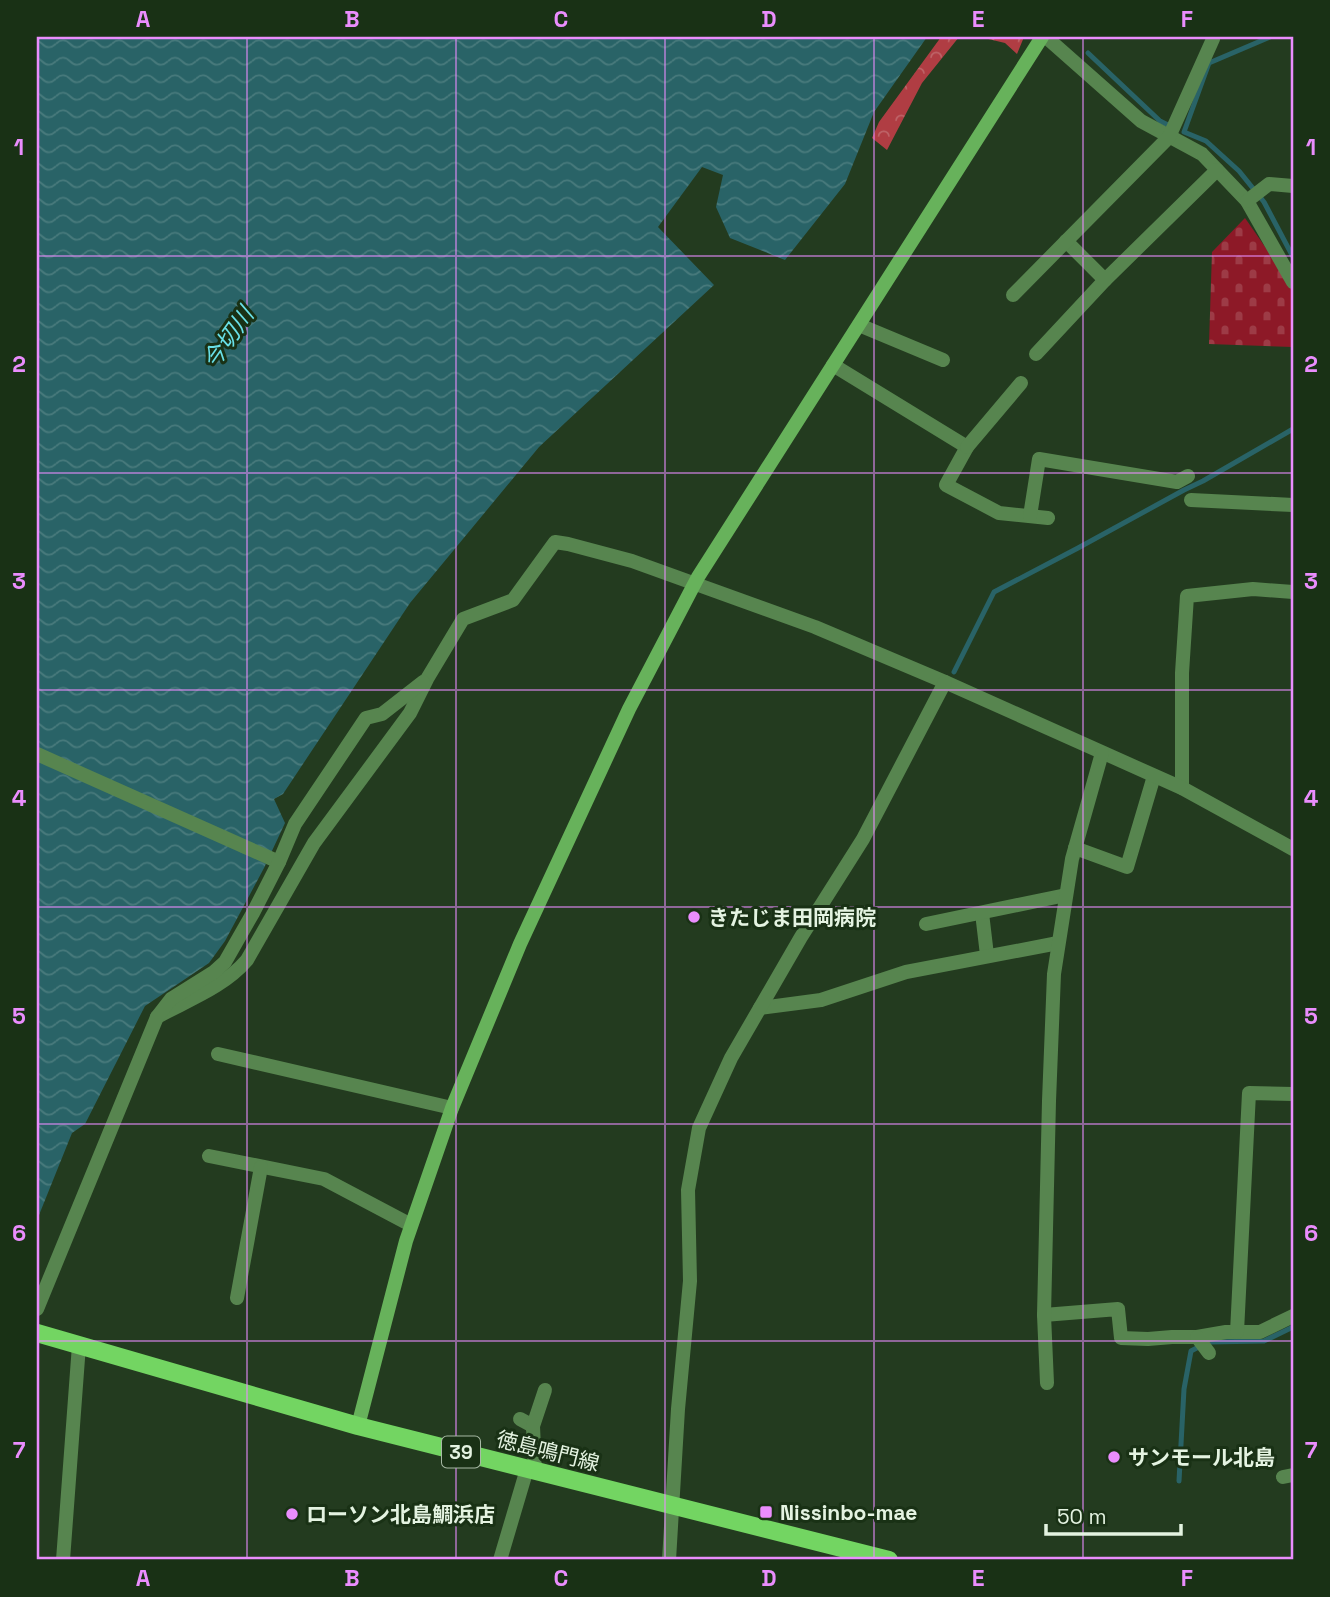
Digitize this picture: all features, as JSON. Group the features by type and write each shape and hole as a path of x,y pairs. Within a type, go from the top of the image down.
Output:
{"main road":[{"name":"徳島鳴門線","path":"37,1333 358,1426 889,1560"}],"street":[{"path":"358,1426 411,1225 452,1108 520,944 629,709 695,583 1044,37 1141,121 1202,154 1247,201 1293,282"},
{"path":"1013,295 1170,136 1213,38"},
{"path":"1036,354 1105,280 1217,170"},
{"path":"1247,201 1269,184 1293,186"},
{"path":"1066,241 1105,280"},
{"path":"859,325 943,360"},
{"path":"833,365 967,447"},
{"path":"1021,383 967,447 946,485 999,513 1048,518"},
{"path":"1030,516 1039,459 1177,482 1188,477"},
{"path":"1191,500 1293,505"},
{"path":"157,1017 217,985 247,960 314,843 410,713 463,619 513,600 555,542 632,561 815,627 946,682 1182,788 1293,849"},
{"path":"1182,788 1182,673 1187,596 1254,589 1293,592"},
{"path":"37,1309 157,1017 171,999 225,962 239,941 275,860 295,824 366,718 382,714 427,679"},
{"path":"668,1560 678,1409 691,1281 688,1190 699,1128 731,1058 801,937 863,839 946,682"},
{"path":"1047,1383 1044,1315 1054,974 1075,848 1102,753"},
{"path":"37,754 275,860"},
{"path":"1075,848 1127,867 1154,776"},
{"path":"926,924 1066,895"},
{"path":"982,913 987,955"},
{"path":"760,1008 821,1000 906,971 1058,943"},
{"path":"218,1054 452,1108"},
{"path":"1237,1332 1249,1093 1293,1094"},
{"path":"209,1156 324,1179 411,1225"},
{"path":"237,1297 261,1167"},
{"path":"1044,1315 1118,1309 1121,1338 1148,1339 1260,1332 1293,1316"},
{"path":"1197,1337 1209,1353"},
{"path":"63,1560 79,1345"},
{"path":"500,1560 531,1470 526,1422 545,1390"}],"green space":[{"path":"941,37 959,37 922,83 887,150 872,138 879,122"},
{"path":"980,37 1024,37 1017,54 1005,43"},
{"path":"1245,218 1293,287 1293,347 1209,344 1212,252"}],"water":[{"name":"今切川","path":"37,37 927,37 874,112 845,184 785,260 730,238 716,207 723,175 702,167 658,227 714,285 539,447 410,603 283,794 274,799 285,823 225,941 209,963 145,1006 85,1124 72,1133 37,1220"}],"waterway":[{"path":"1270,37 1209,63 1184,132 1206,141 1239,171 1264,202 1293,257"},
{"path":"1088,53 1160,121 1172,127"},
{"path":"954,672 994,592 1203,481 1293,429"},
{"path":"1179,1481 1184,1389 1191,1351 1208,1342 1264,1341 1293,1327"}],"place":[{"name":"きたじま田岡病院","path":"694,917"},
{"name":"サンモール北島","path":"1114,1457"},
{"name":"Nissinbo-mae","path":"766,1512"},
{"name":"ローソン北島鯛浜店","path":"292,1514"}]}
